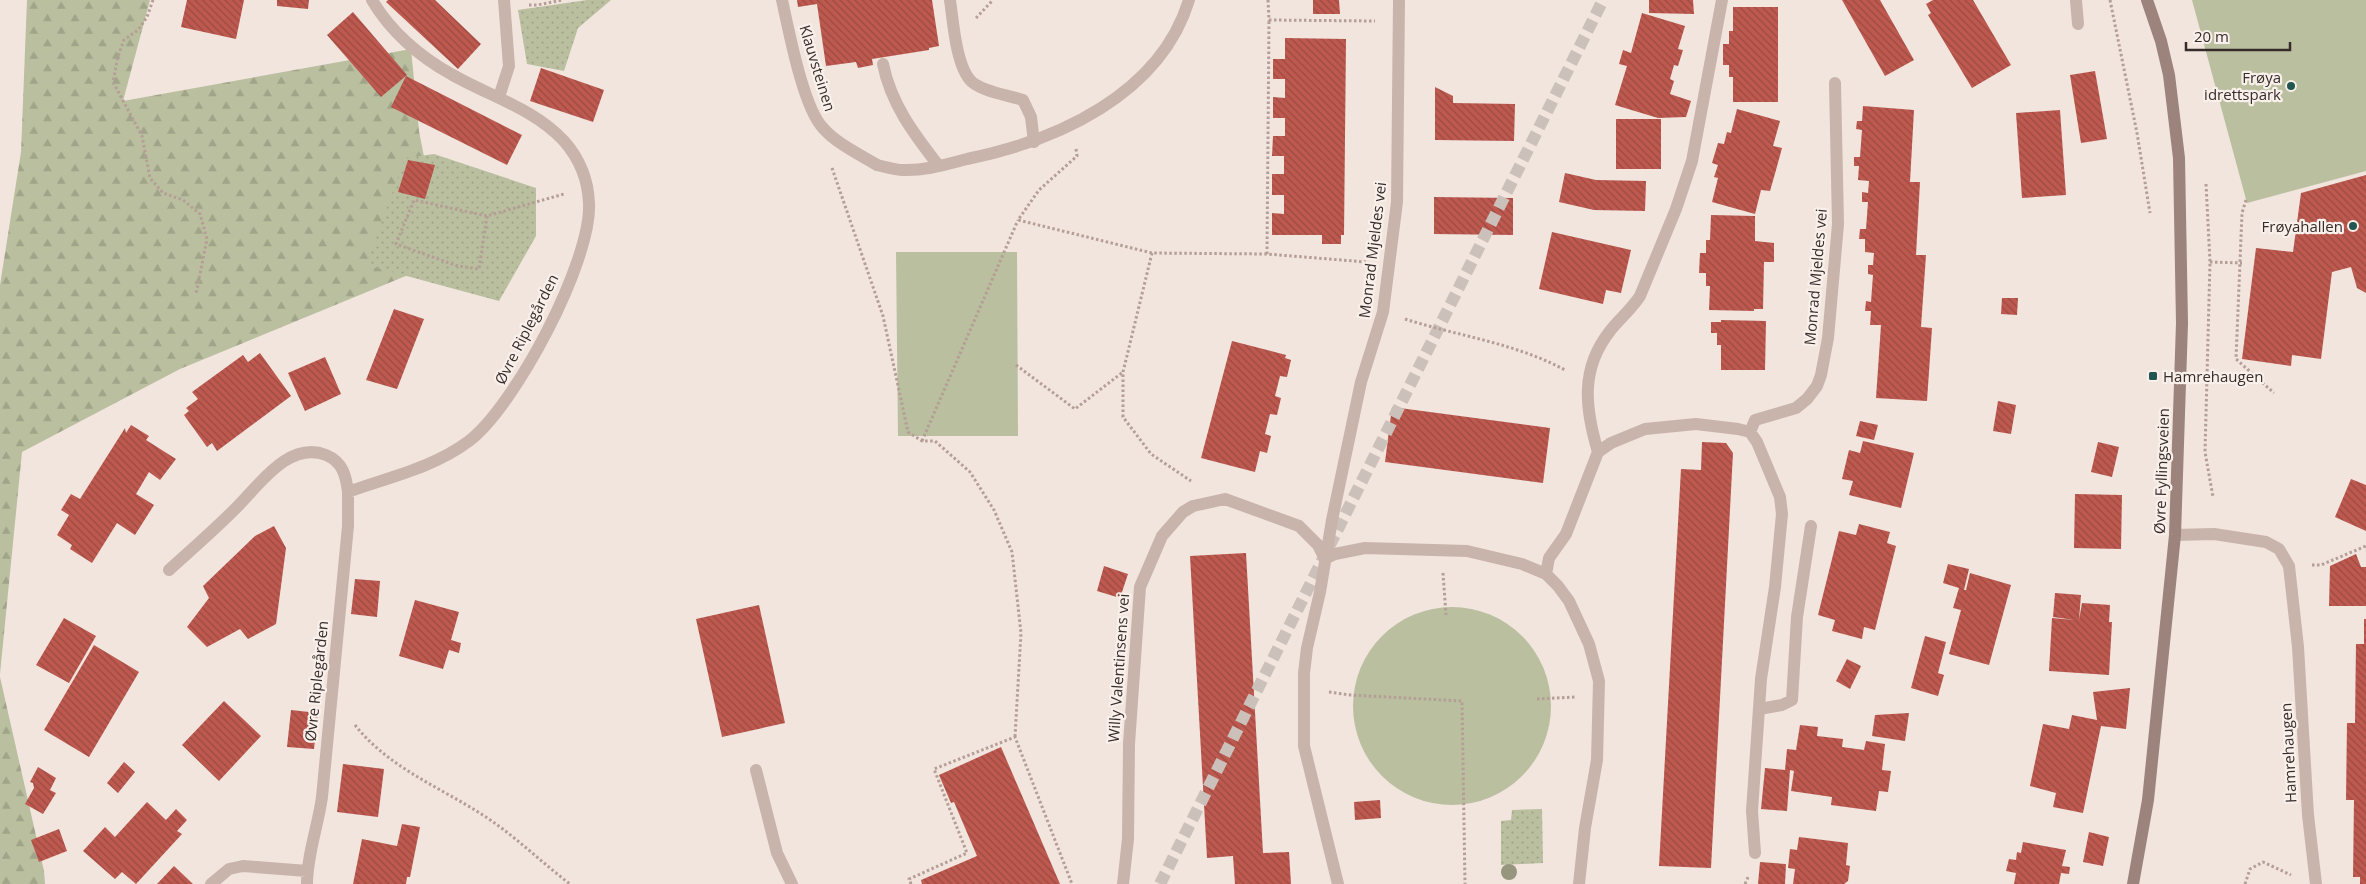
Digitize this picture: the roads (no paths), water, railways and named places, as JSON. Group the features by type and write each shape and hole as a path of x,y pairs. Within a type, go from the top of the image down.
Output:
{"main road":[{"name":"Øvre Fyllingsveien","path":"2133,884 2148,800 2175,535 2182,323 2179,158 2168,76 2161,41 2147,0"}],"street":[{"name":"Øvre Riplegården","path":"348,492 441,460 469,441 489,424 529,364 563,298 584,235 589,204 584,173 565,143 543,122 499,97 450,74 402,38 381,16 372,0"},
{"path":"499,97 508,66 507,13 504,0"},
{"name":"Klauvsteinen","path":"782,0 796,61 813,115 823,129 841,143 877,165 902,170 990,155 1034,142 1073,124 1111,102 1142,75 1167,44 1189,0"},
{"path":"950,0 956,44 964,70 970,80 978,86 1023,100 1031,117 1034,142"},
{"name":"Monrad Mjeldes vei","path":"1338,884 1304,746 1304,688 1307,648 1320,592 1325,559 1361,382 1383,312 1390,264 1397,202 1399,0"},
{"path":"1598,452 1593,435 1586,388 1595,352 1640,296 1676,209 1692,161 1722,0"},
{"path":"2076,0 2078,24"},
{"path":"883,64 890,92 899,109 938,165"},
{"name":"Monrad Mjeldes vei","path":"1750,432 1755,420 1796,408 1807,399 1817,386 1821,375 1828,338 1838,224 1835,83"},
{"path":"1546,574 1550,558 1566,534 1598,452 1611,443 1645,429 1666,425 1696,424 1750,432 1773,475 1780,497 1782,514 1759,709 1752,811 1755,853"},
{"name":"Øvre Riplegården","path":"169,570 234,511 280,464 291,456 314,450 333,458 344,471 348,492 348,526 321,806 307,878 242,866 229,869 212,884"},
{"name":"Willy Valentinsens vei","path":"1123,884 1128,839 1129,744 1140,587 1156,546 1183,512 1193,506 1225,499 1299,526 1318,545 1325,559"},
{"path":"1759,709 1782,705 1792,700 1797,617 1811,526"},
{"name":"Hamrehaugen","path":"2175,535 2214,534 2266,542 2279,549 2289,566 2297,629 2308,815 2316,884"},
{"path":"1325,559 1335,554 1365,548 1467,551 1522,564 1546,574 1569,601 1589,644 1599,681 1597,760 1585,828 1579,884"},
{"path":"756,770 777,853 792,884"}],"tunnel":[{"path":"1160,884 1603,0"}],"place":[{"name":"Frøya idrettspark","path":"2291,86"},
{"name":"Frøyahallen","path":"2353,226"},
{"name":"Hamrehaugen","path":"2153,376"}]}
